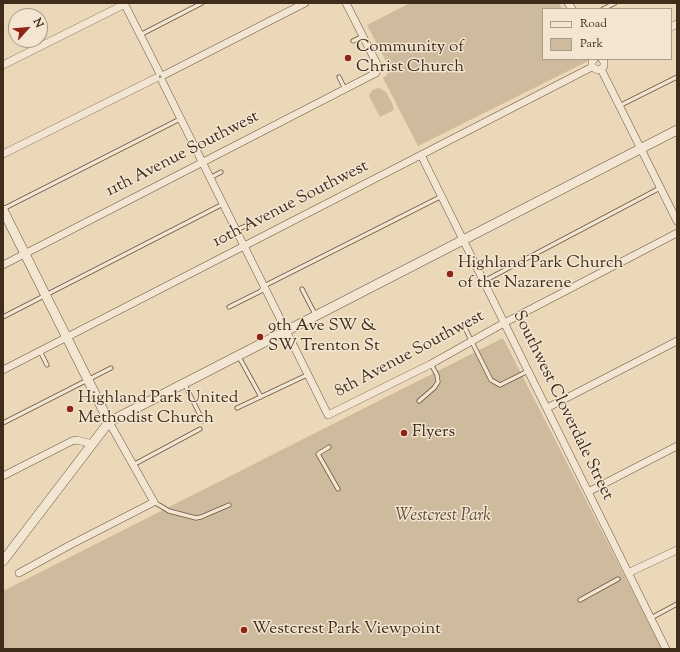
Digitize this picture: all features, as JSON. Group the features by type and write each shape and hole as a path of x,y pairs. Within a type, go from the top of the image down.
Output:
{"street":[{"path":"3,154 306,3"},
{"path":"346,3 363,36"},
{"path":"3,65 124,4 308,375"},
{"name":"11th Avenue Southwest","path":"3,265 373,75 377,71 377,64 363,36"},
{"path":"601,69 604,66 605,60"},
{"path":"593,63 596,70 601,69"},
{"name":"10th Avenue Southwest","path":"3,370 421,155 593,63"},
{"path":"601,69 677,221"},
{"path":"3,561 109,422 677,130"},
{"name":"Southwest Cloverdale Street","path":"421,155 666,649"},
{"path":"3,209 109,422 154,502 97,530 19,573"},
{"name":"8th Avenue Southwest","path":"308,375 328,415 431,364 504,323 677,233"},
{"path":"547,408 677,341"},
{"path":"3,476 72,441 77,440 92,444"},
{"path":"588,492 677,446"},
{"path":"628,573 677,550"}],"lane":[{"path":"140,35 202,3"},
{"path":"605,8 615,3"},
{"path":"353,41 363,36"},
{"path":"339,77 345,89"},
{"path":"619,106 677,77"},
{"path":"3,209 181,119"},
{"path":"210,178 221,172"},
{"path":"484,281 660,188"},
{"path":"229,307 261,291 264,286 442,196"},
{"path":"3,317 223,204"},
{"path":"236,230 248,224"},
{"path":"302,289 316,316"},
{"path":"463,324 491,380 500,385 528,371"},
{"path":"40,351 47,364"},
{"path":"239,356 261,397"},
{"path":"419,401 434,388 438,382 437,375 431,364"},
{"path":"3,423 111,368"},
{"path":"237,408 308,375"},
{"path":"184,384 203,421"},
{"path":"133,464 200,429"},
{"path":"329,447 318,454 338,488"},
{"path":"154,502 169,511 196,518 202,517 229,505"},
{"path":"580,600 618,579"},
{"path":"651,618 677,604"}],"green space":[{"path":"410,3 559,3 562,8 542,8 542,60 588,61 418,146 383,78 387,75 388,65 367,25"},
{"path":"379,88 386,92 394,110 380,117 369,96 372,90"},
{"name":"Westcrest Park","path":"503,338 662,649 3,649 3,591"}],"place":[{"name":"Community of Christ Church","path":"348,58"},
{"name":"Highland Park Church of the Nazarene","path":"450,274"},
{"name":"9th Ave SW & SW Trenton St","path":"260,337"},
{"name":"Highland Park United Methodist Church","path":"70,409"},
{"name":"Flyers","path":"404,433"},
{"name":"Westcrest Park Viewpoint","path":"244,630"}]}
